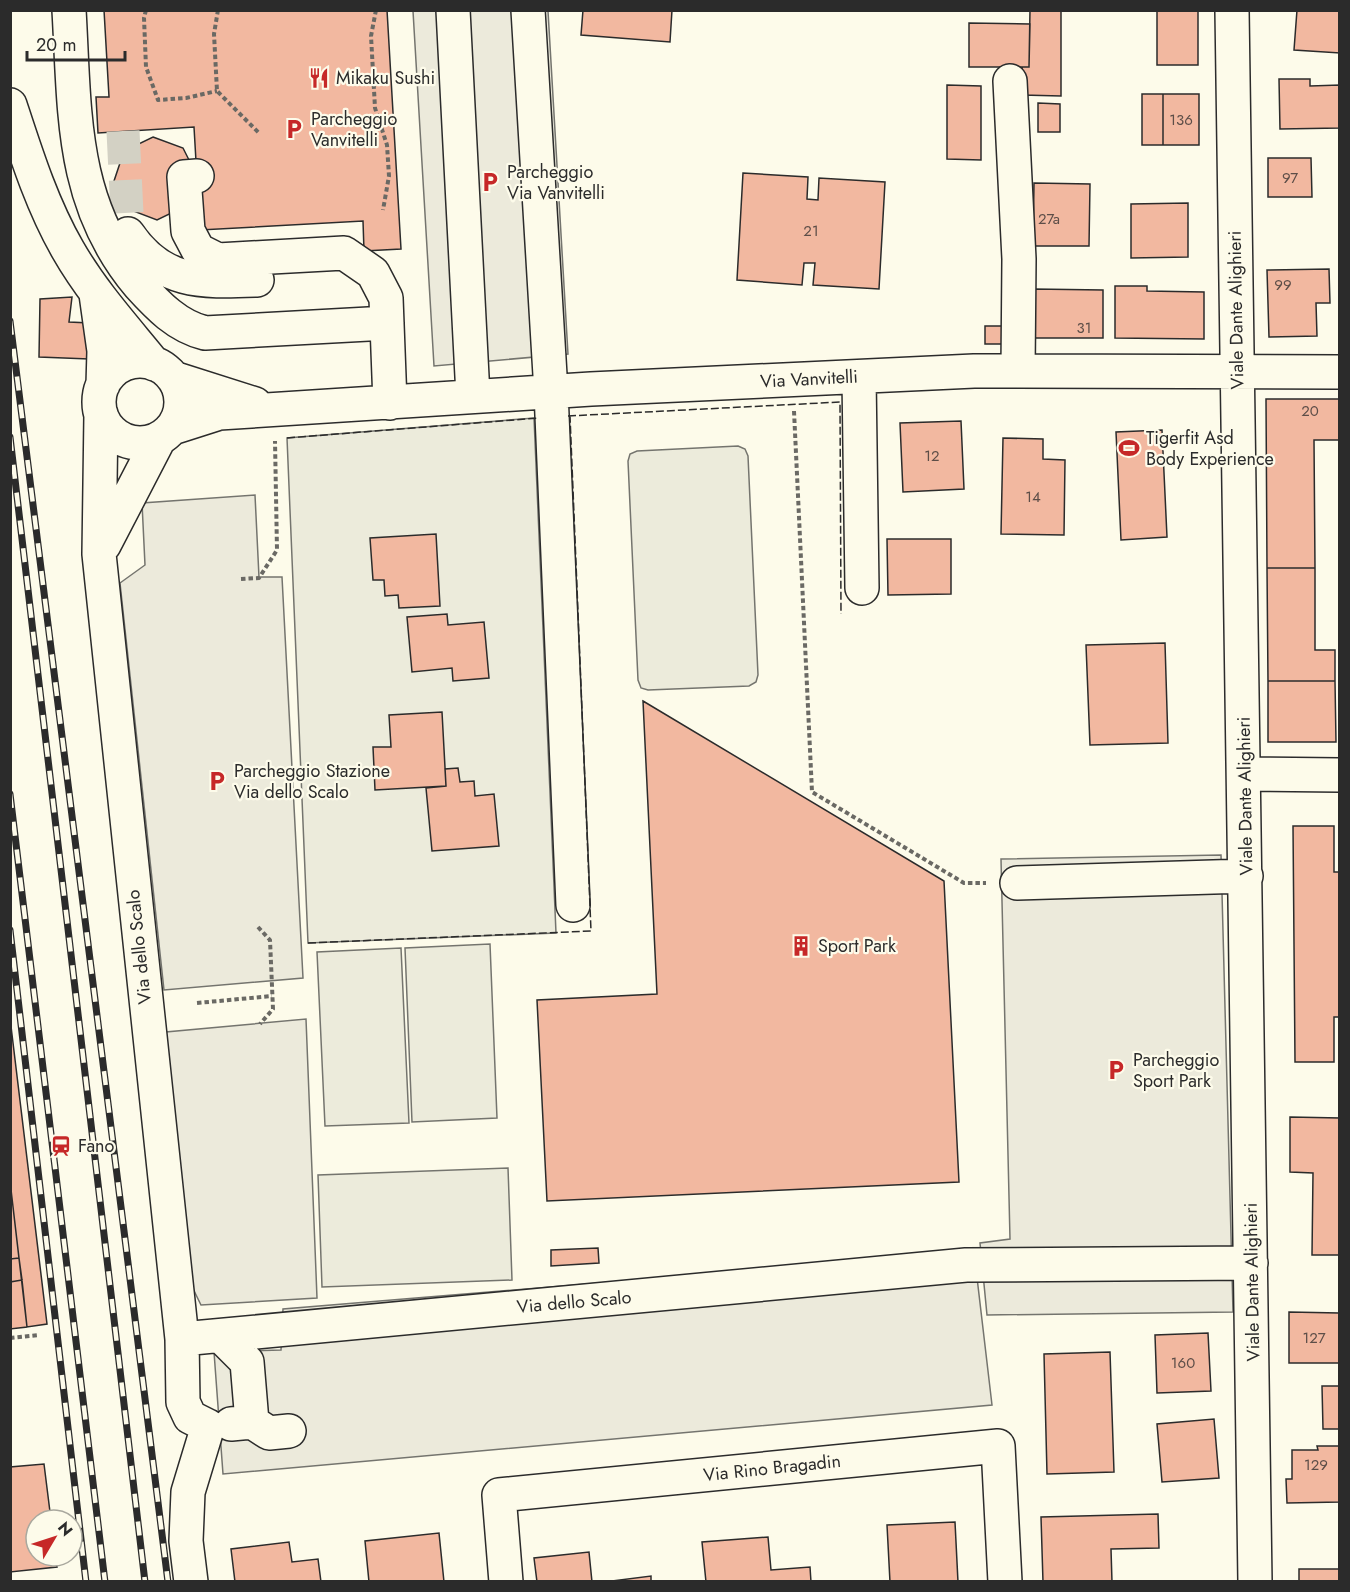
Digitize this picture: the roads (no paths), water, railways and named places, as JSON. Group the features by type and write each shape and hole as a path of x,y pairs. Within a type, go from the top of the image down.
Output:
{"street":[{"path":"69,10 76,134 89,200 114,251 162,308 191,329 205,333 387,323"},
{"path":"453,10 473,396"},
{"path":"528,10 551,392 573,904"},
{"name":"Viale Dante Alighieri","path":"1232,10 1256,1581"},
{"path":"1010,81 1019,259 1018,370"},
{"path":"10,105 51,217 68,250 96,294 180,390 179,416 165,433 99,555"},
{"path":"197,176 184,177 188,231 198,250 218,260 345,253 373,273 386,298 390,403"},
{"path":"128,234 141,253 155,265 169,272 206,282 373,273"},
{"name":"Via dello Scalo","path":"96,294 104,351 99,555 182,1339 183,1402 190,1417 208,1426"},
{"path":"164,371 143,361 119,367 102,400 108,427 118,436 131,442 146,443 165,433"},
{"name":"Via Vanvitelli","path":"165,433 219,413 280,411 473,396 1018,370 1340,372"},
{"name":"Via Vanvitelli","path":"164,371 280,411"},
{"path":"859,377 862,588"},
{"path":"1245,774 1340,775"},
{"path":"1017,883 1246,876"},
{"name":"Via dello Scalo","path":"182,1339 966,1265 1251,1263"},
{"path":"221,1336 247,1362 252,1422"},
{"path":"191,1581 186,1541 188,1492 208,1426 252,1422 269,1433 289,1431"},
{"name":"Via Rino Bragadin","path":"506,1581 499,1495 998,1446 1005,1581"}],"tunnel":[{"path":"123,131 128,234"}],"railway":[{"path":"10,321 168,1582"},
{"path":"10,437 145,1582"},
{"path":"10,794 105,1582"},
{"path":"10,930 86,1582"}],"place":[{"name":"Mikaku Sushi","path":"319,78"},
{"name":"Parcheggio Vanvitelli","path":"294,129"},
{"name":"Parcheggio Via Vanvitelli","path":"490,182"},
{"name":"Tigerfit Asd Body Experience","path":"1129,448"},
{"name":"Parcheggio Stazione Via dello Scalo","path":"217,781"},
{"name":"Sport Park","path":"801,946"},
{"name":"Parcheggio Sport Park","path":"1116,1070"},
{"name":"Fano","path":"61,1146"}]}
